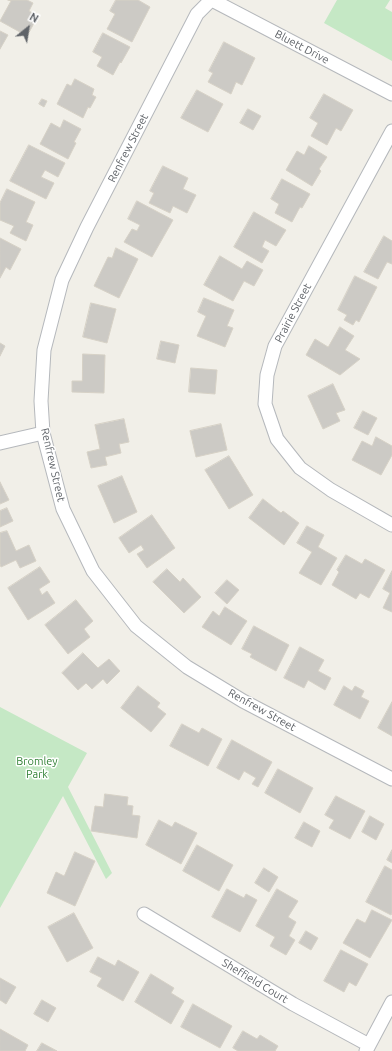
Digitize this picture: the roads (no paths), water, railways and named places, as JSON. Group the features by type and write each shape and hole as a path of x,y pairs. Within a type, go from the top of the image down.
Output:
{"street":[{"name":"Bluett Drive","path":"211,0 392,94"},
{"name":"Renfrew Street","path":"211,0 197,14 87,227 62,280 44,350 41,401 43,433 63,509 93,571 136,626 187,668 243,701 392,779"},
{"name":"Prairie Street","path":"392,131 275,346 267,376 265,404 277,439 300,468 331,490 392,525"},
{"path":"0,443 43,433"},
{"name":"Sheffield Court","path":"144,914 367,1048"},
{"path":"367,1048 392,1002"}],"park label":[{"name":"Bromley Park","path":"37,767"}]}
